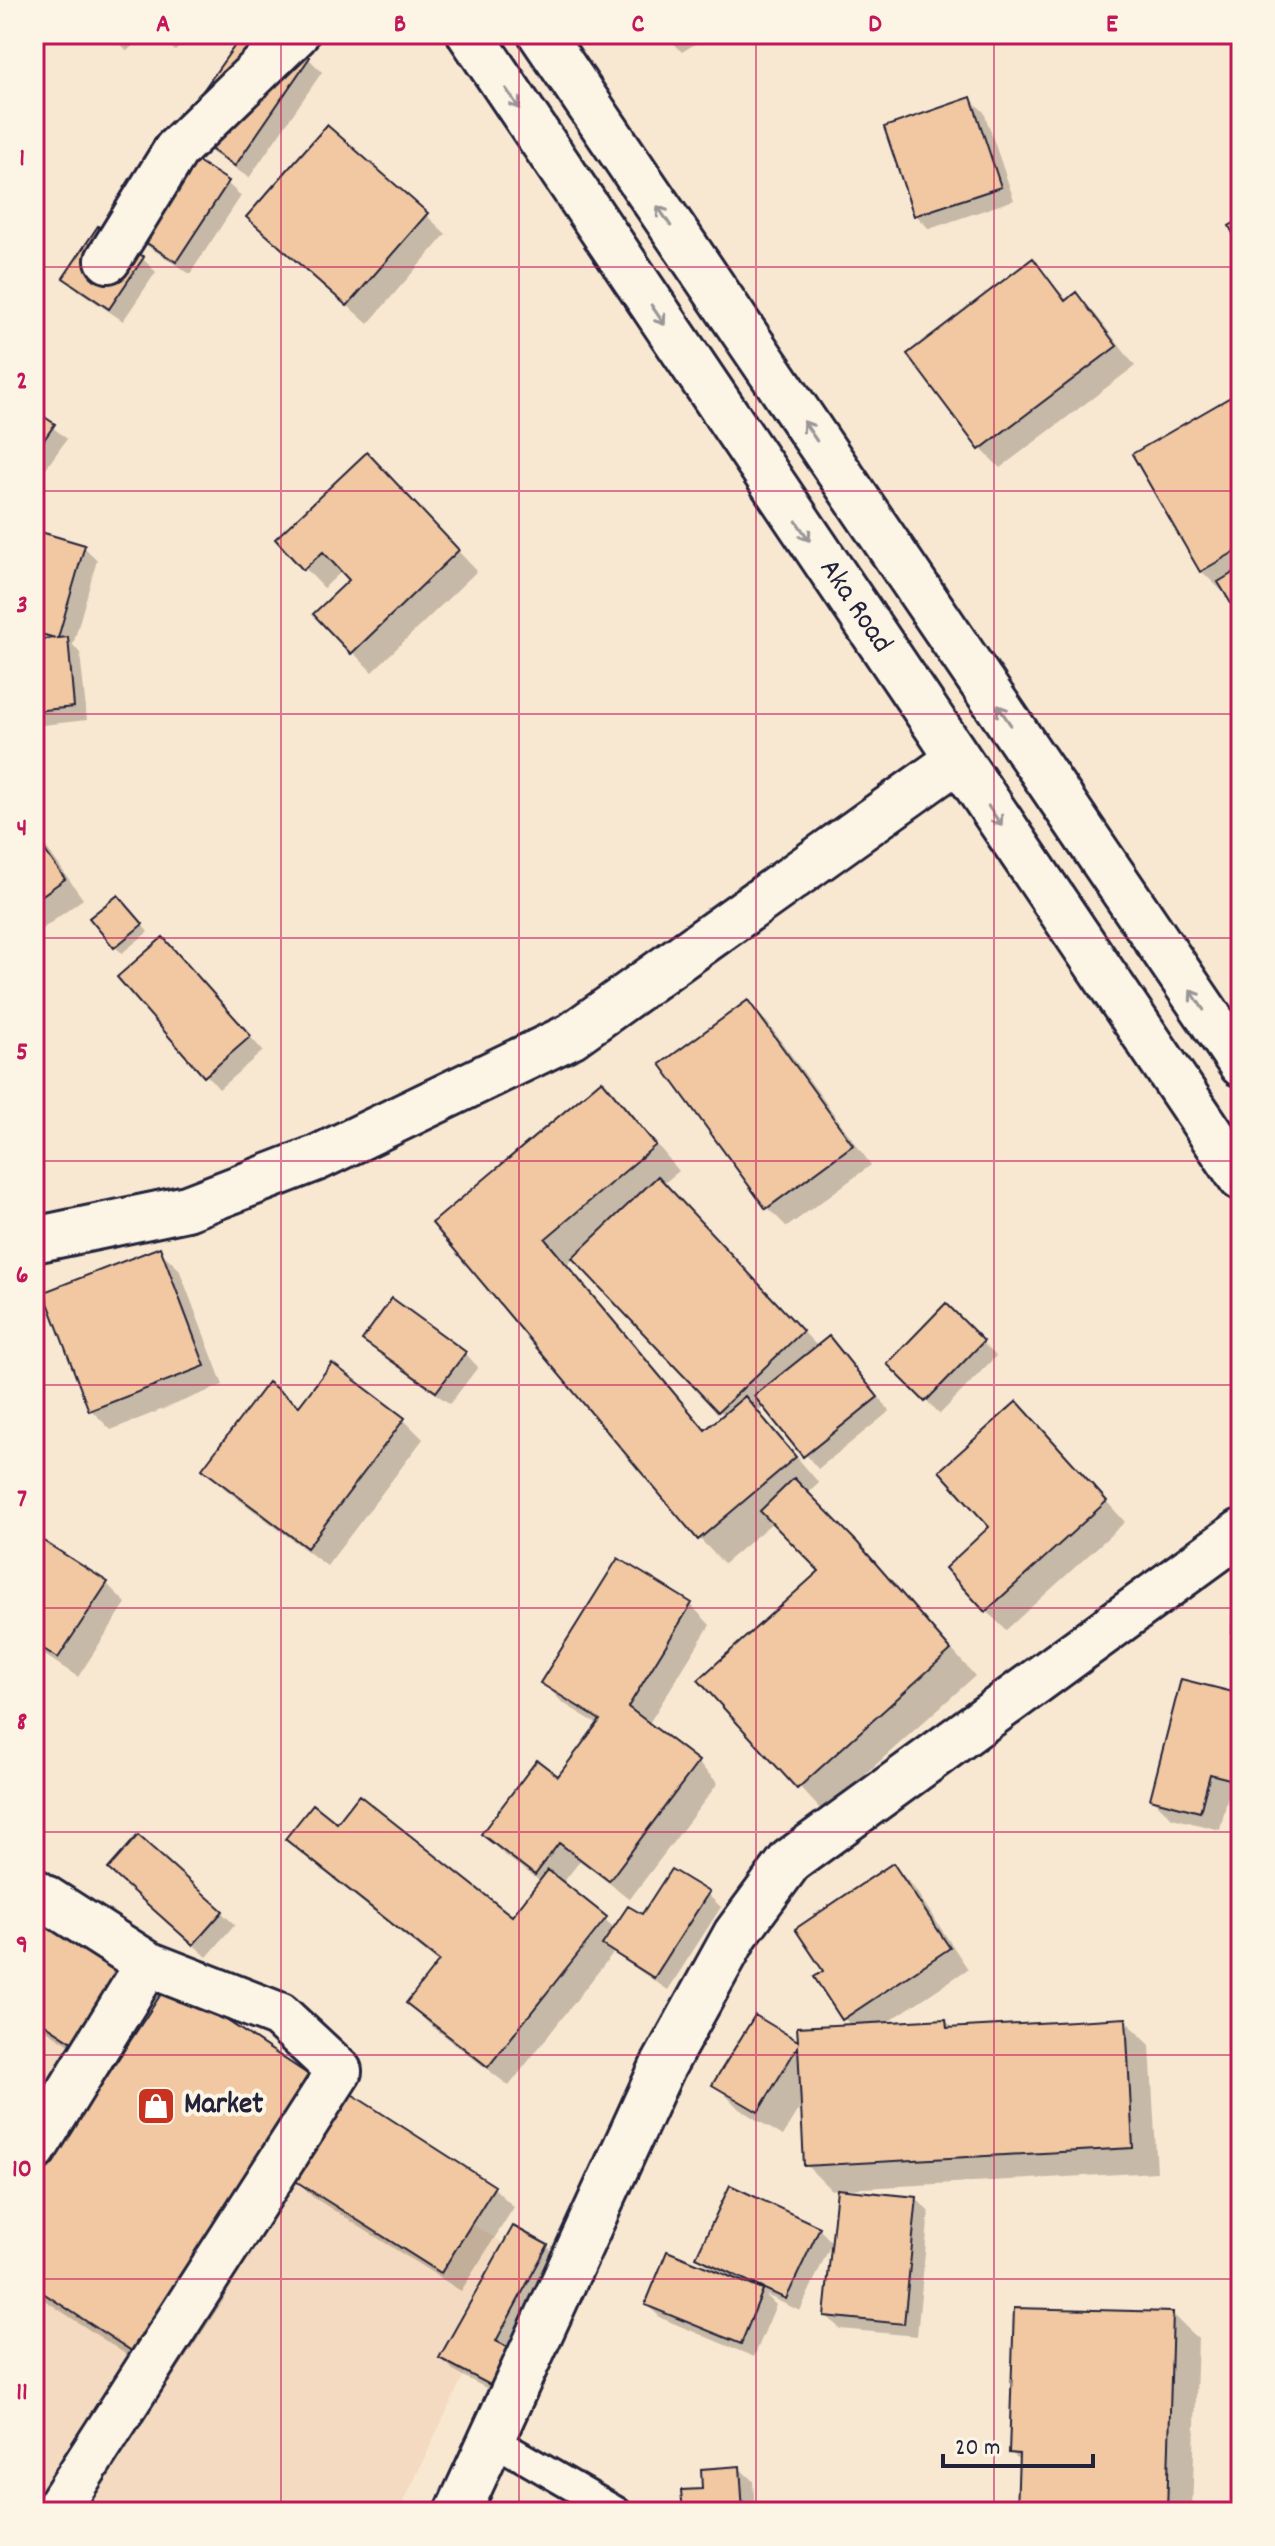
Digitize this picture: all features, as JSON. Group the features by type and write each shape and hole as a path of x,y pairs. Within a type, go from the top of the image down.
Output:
{"street":[{"path":"108,260 176,150 296,34"},
{"name":"Aka Road","path":"470,34 1241,1178"},
{"name":"Aka Road","path":"541,34 1241,1064"},
{"path":"34,1240 187,1208 216,1197 317,1158 571,1036 957,760"},
{"path":"458,2512 662,2068 736,1934 790,1861 1241,1532"},
{"path":"34,1891 148,1964 279,2015 339,2071 56,2512"},
{"path":"34,2149 148,1964"}],"lane":[{"path":"491,2439 617,2512"}],"shaded area":[{"name":"Market","path":"34,1958 521,2254 399,2512 34,2512"}],"building":[{"path":"243,34 276,34 310,57 235,166 178,126"},
{"path":"971,97 1001,187 914,216 884,127"},
{"path":"327,125 428,213 347,306 246,217"},
{"path":"165,140 229,181 176,262 113,221"},
{"path":"1241,219 1241,249 1229,226"},
{"path":"98,226 144,257 109,309 63,278"},
{"path":"1033,258 1065,301 1076,292 1117,346 979,450 907,354"},
{"path":"1241,391 1241,548 1200,572 1132,454"},
{"path":"34,410 55,424 34,454"},
{"path":"367,452 459,550 351,654 313,614 349,580 323,552 303,570 275,539"},
{"path":"34,530 85,545 58,638 68,637 74,707 34,711 34,640 55,638 34,632"},
{"path":"1241,568 1241,620 1218,582"},
{"path":"34,835 65,879 34,901"},
{"path":"118,895 143,924 114,948 89,918"},
{"path":"163,937 251,1036 204,1077 117,977"},
{"path":"748,1000 853,1145 766,1209 660,1064"},
{"path":"602,1080 656,1145 545,1239 705,1430 745,1396 796,1457 698,1540 432,1223"},
{"path":"658,1176 803,1331 718,1412 572,1258"},
{"path":"160,1247 205,1366 89,1411 44,1292"},
{"path":"392,1298 466,1352 436,1392 362,1340"},
{"path":"946,1303 984,1341 925,1402 887,1364"},
{"path":"829,1336 878,1397 803,1457 754,1396"},
{"path":"332,1363 405,1418 307,1548 202,1469 268,1382 299,1406"},
{"path":"1017,1401 1107,1501 985,1612 945,1568 989,1527 939,1471"},
{"path":"794,1478 857,1542 951,1650 797,1789 698,1680 819,1571 760,1511"},
{"path":"1237,1533 1241,1533 1241,1635 1232,1634"},
{"path":"34,1535 108,1582 58,1658 34,1643"},
{"path":"618,1558 692,1603 628,1707 699,1761 609,1881 559,1843 535,1875 481,1834 537,1760 558,1776 600,1720 540,1683"},
{"path":"1181,1679 1241,1694 1241,1782 1210,1774 1200,1812 1150,1799"},
{"path":"359,1795 512,1916 548,1870 607,1917 488,2067 406,2003 439,1961 285,1839 313,1804 337,1823"},
{"path":"138,1835 223,1911 193,1945 108,1869"},
{"path":"893,1863 950,1948 842,2020 814,1977 823,1971 795,1929"},
{"path":"671,1869 709,1892 654,1978 602,1945 628,1906 642,1914"},
{"path":"34,1902 133,1967 80,2047 34,2017"},
{"path":"169,1982 321,2083 144,2359 34,2287 34,2187"},
{"path":"755,2015 798,2041 797,2027 946,2019 947,2028 1126,2018 1133,2148 804,2166 798,2046 758,2112 712,2085"},
{"path":"350,2093 495,2186 441,2273 294,2180"},
{"path":"730,2185 820,2227 786,2299 696,2257"},
{"path":"837,2189 917,2197 904,2324 824,2316"},
{"path":"513,2226 548,2245 496,2341 529,2358 509,2395 439,2358"},
{"path":"667,2251 763,2290 741,2344 645,2305"},
{"path":"1014,2308 1173,2312 1167,2512 1017,2512 1019,2454 1009,2453"},
{"path":"740,2466 743,2512 683,2512 681,2490 702,2489 701,2469"}],"place":[{"name":"Market","path":"156,2106"}]}
